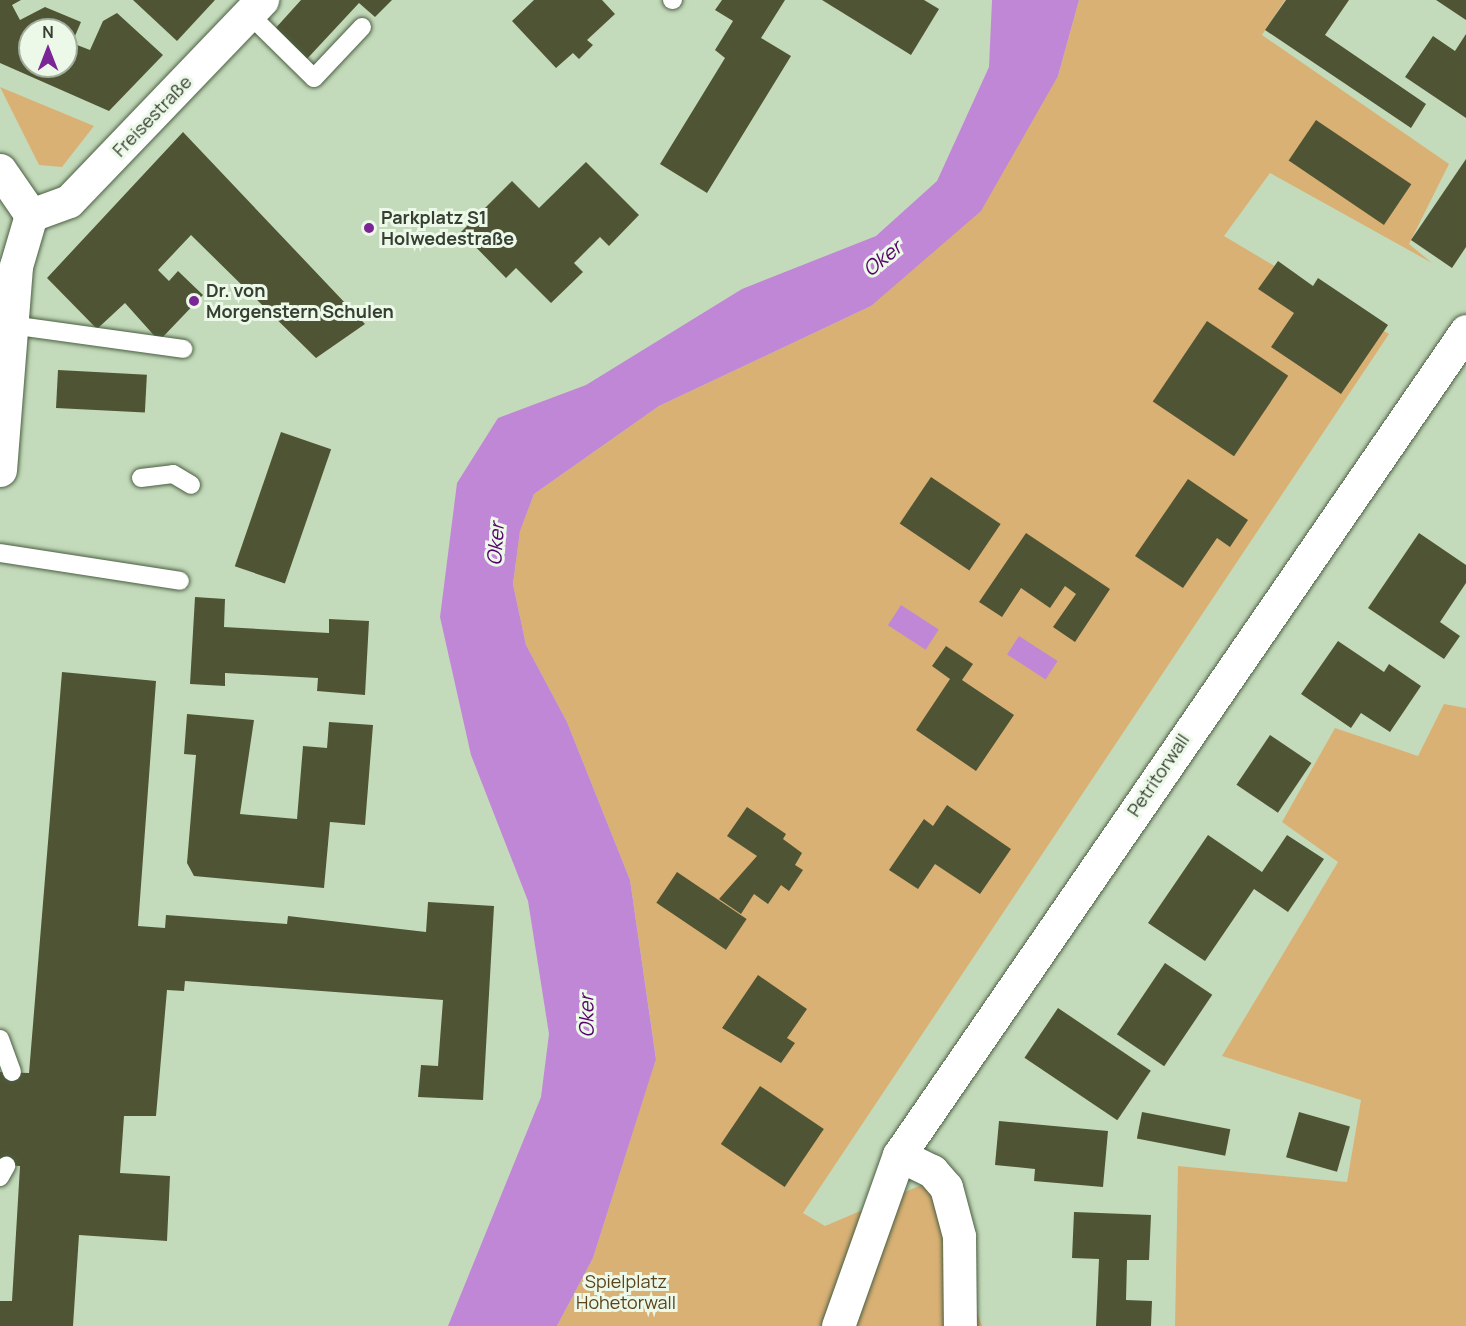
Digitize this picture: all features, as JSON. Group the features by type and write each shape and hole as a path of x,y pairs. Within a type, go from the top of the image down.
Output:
{"street":[{"name":"Freisestraße","path":"31,215 69,201 255,7"},
{"path":"0,170 31,215 16,266 0,470"},
{"name":"Petritorwall","path":"838,1326 869,1229 898,1155 1466,331"},
{"path":"898,1155 932,1171 946,1187 959,1236 960,1326"}],"lane":[{"path":"255,7 314,78 362,27"},
{"path":"11,326 183,349"},
{"path":"141,478 173,474 191,485"},
{"path":"0,553 180,581"},
{"path":"0,1039 12,1072"}],"green space":[{"name":"Spielplatz Hohetorwall","path":"1079,0 1285,0 1262,35 1449,164 1409,244 1432,263 1270,173 1224,236 1389,334 803,1213 825,1226 931,1181 982,1326 557,1326 593,1258 656,1058 630,880 567,722 526,645 513,584 520,530 534,494 659,406 871,306 1058,76"},
{"path":"0,87 94,126 62,167 39,165"},
{"path":"1444,704 1466,708 1466,1326 1175,1326 1178,1166 1347,1182 1361,1100 1222,1056 1338,862 1282,822 1335,728 1418,756"}],"water":[{"name":"Oker","path":"992,0 1079,0 1058,76 981,211 871,306 659,406 534,494 520,531 513,584 526,645 567,722 630,880 656,1059 593,1258 557,1326 448,1326 541,1097 549,1034 528,901 471,755 440,617 457,483 498,418 586,385 742,289 876,236 937,181 989,67"},
{"path":"901,605 939,630 926,650 888,625"},
{"path":"1019,636 1058,661 1046,680 1007,654"}],"building":[{"path":"0,0 21,0 12,5 19,18 18,71 0,63"},
{"path":"133,0 215,0 177,41"},
{"path":"301,0 392,0 375,17 359,3 305,61 273,31"},
{"path":"534,0 602,0 615,14 587,40 593,45 579,59 573,53 556,68 512,21"},
{"path":"722,0 785,0 761,38 791,56 707,193 660,164 725,58 715,50 733,21 715,10"},
{"path":"822,0 924,0 939,9 911,55"},
{"path":"1286,0 1349,0 1325,35 1426,104 1411,128 1265,30"},
{"path":"1436,0 1466,0 1466,20"},
{"path":"45,7 71,18 24,18"},
{"path":"117,13 163,55 109,111 34,78 78,78 78,45 90,50 103,21"},
{"path":"1466,34 1466,118 1405,77 1433,36 1455,51"},
{"path":"1316,120 1411,184 1384,225 1289,161"},
{"path":"183,132 365,324 316,358 191,235 158,270 169,281 178,271 203,295 159,341 125,303 97,329 47,278"},
{"path":"1466,159 1466,247 1452,268 1411,240"},
{"path":"586,162 639,215 609,246 600,237 574,263 583,272 551,303 516,268 506,278 461,232 512,181 539,208"},
{"path":"1278,261 1313,286 1318,278 1388,325 1341,394 1271,347 1294,313 1258,289"},
{"path":"1207,321 1288,376 1234,456 1153,401"},
{"path":"58,370 147,375 145,413 56,408"},
{"path":"281,432 331,449 285,584 235,566"},
{"path":"931,477 1001,524 969,570 900,523"},
{"path":"1188,479 1248,520 1230,547 1217,538 1183,588 1135,556"},
{"path":"1026,533 1110,589 1075,642 1053,627 1076,594 1065,586 1050,608 1021,588 1002,617 979,602"},
{"path":"1419,533 1466,565 1466,583 1440,622 1460,636 1444,659 1368,608"},
{"path":"195,597 225,599 224,627 329,633 329,619 369,621 365,695 317,691 318,678 225,673 225,686 190,684"},
{"path":"1338,641 1384,672 1389,664 1421,686 1390,732 1361,713 1351,728 1301,694"},
{"path":"946,646 973,664 962,680 1014,715 976,771 916,730 950,679 932,666"},
{"path":"62,672 156,681 138,926 165,928 166,915 287,924 288,916 426,932 428,902 494,906 483,1100 418,1097 421,1065 438,1066 443,1000 185,981 184,991 167,990 156,1116 124,1116 120,1173 170,1176 167,1241 79,1235 73,1326 0,1326 0,1301 12,1301 20,1166 0,1165 0,1072 29,1073"},
{"path":"187,714 254,720 240,814 297,819 303,746 327,748 329,722 373,725 365,825 330,822 324,888 194,876 187,863 196,755 184,754"},
{"path":"1270,735 1311,763 1278,813 1236,785"},
{"path":"947,805 1011,849 980,894 935,864 918,889 889,870 924,819 933,826"},
{"path":"747,807 786,834 783,839 802,853 795,865 803,870 789,891 781,885 768,904 754,894 741,914 719,899 757,856 727,836"},
{"path":"1208,835 1262,872 1287,835 1324,859 1288,912 1254,889 1205,961 1148,923"},
{"path":"677,872 747,919 726,950 656,903"},
{"path":"1165,963 1212,995 1164,1066 1117,1034"},
{"path":"758,975 807,1009 787,1038 795,1043 781,1063 722,1028"},
{"path":"1058,1008 1151,1071 1117,1120 1024,1058"},
{"path":"760,1086 824,1129 785,1187 721,1144"},
{"path":"1142,1112 1230,1129 1225,1156 1137,1139"},
{"path":"1299,1112 1350,1127 1337,1172 1286,1157"},
{"path":"999,1121 1108,1131 1103,1187 1034,1181 1035,1169 995,1165"},
{"path":"1074,1212 1151,1215 1149,1260 1127,1260 1126,1300 1152,1301 1151,1326 1096,1326 1099,1259 1072,1258"}],"place":[{"name":"Parkplatz S1 Holwedestraße","path":"369,228"},
{"name":"Dr. von Morgenstern Schulen","path":"194,301"}]}
